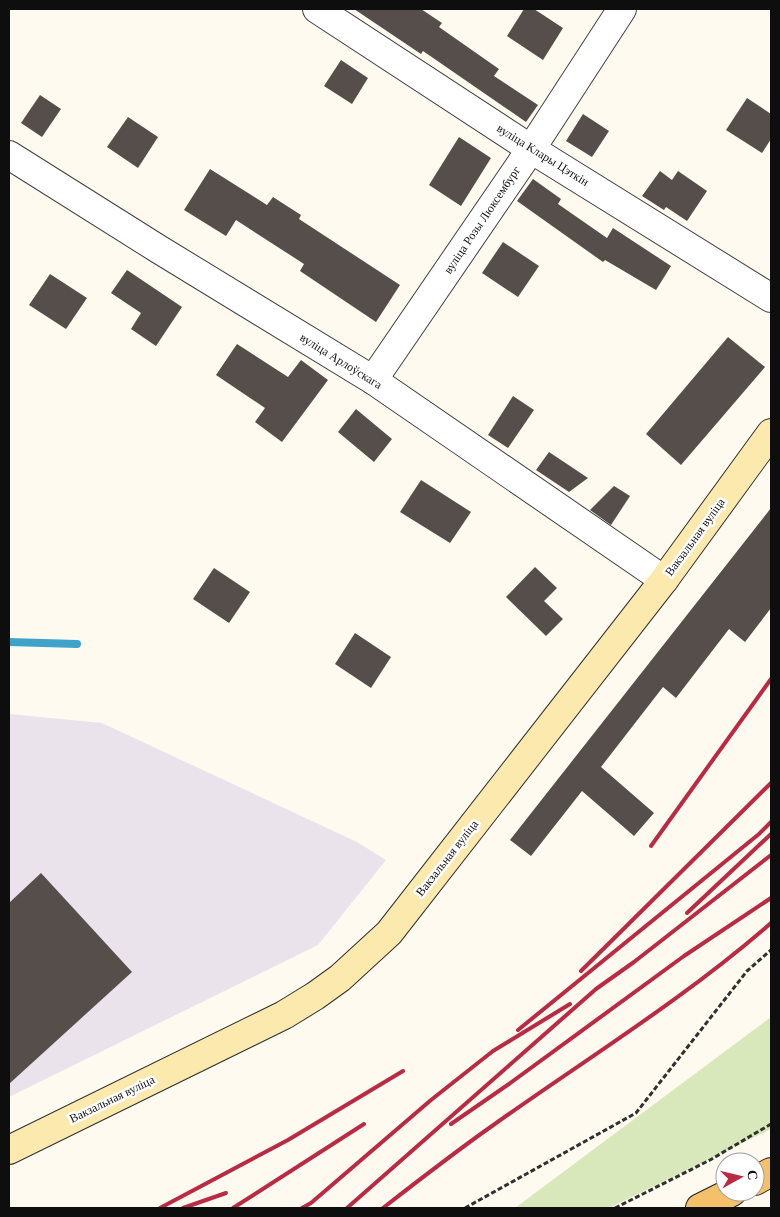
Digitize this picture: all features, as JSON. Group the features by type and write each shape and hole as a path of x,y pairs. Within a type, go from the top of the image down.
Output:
{"main road":[{"name":"Вакзальная вуліца","path":"9,1150 284,1015 340,978 389,933 664,580 771,432"},
{"path":"700,1208 715,1200"}],"street":[{"name":"вуліца Клары Цэткін","path":"317,9 531,149 771,298"},
{"name":"вуліца Розы Люксембург","path":"373,380 531,149 622,9"},
{"name":"вуліца Арлоўскага","path":"9,155 373,380 664,580"}],"path":[{"path":"465,1208 636,1113 747,971 771,950"},
{"path":"615,1208 710,1160 771,1124"}],"shaded area":[{"path":"9,714 102,723 357,842 386,860 318,945 9,1097"}],"green space":[{"path":"771,1017 771,1129 724,1152 715,1152 715,1156 609,1208 515,1208"}],"building":[{"path":"354,9 421,9 442,23 439,27 499,69 494,76 538,105 526,122 423,51 421,54"},
{"path":"524,9 534,9 563,28 543,60 507,36"},
{"path":"341,60 368,78 352,104 324,86"},
{"path":"40,95 61,109 42,137 21,123"},
{"path":"747,98 771,114 771,139 762,153 726,130"},
{"path":"583,114 609,131 592,157 566,141"},
{"path":"128,117 158,137 138,168 107,147"},
{"path":"459,137 491,158 461,206 429,185"},
{"path":"210,169 267,205 273,197 301,215 299,219 400,285 376,322 300,271 304,264 236,220 226,236 184,210"},
{"path":"660,171 672,180 678,171 707,191 687,221 666,207 664,210 642,196"},
{"path":"533,179 561,199 558,204 607,238 613,228 671,266 656,290 605,260 603,262 517,201"},
{"path":"503,242 539,266 518,297 482,273"},
{"path":"127,270 182,307 156,346 131,329 141,313 111,293"},
{"path":"50,274 87,298 66,329 29,305"},
{"path":"728,337 765,367 681,465 646,434"},
{"path":"237,344 288,377 301,360 328,380 282,442 255,422 265,408 216,375"},
{"path":"513,396 534,410 508,448 488,435"},
{"path":"356,409 392,439 374,462 338,432"},
{"path":"549,452 588,478 569,492 536,470"},
{"path":"421,480 471,512 450,543 400,512"},
{"path":"614,486 630,496 611,525 590,510"},
{"path":"771,508 771,608 745,642 729,629 676,698 663,687 601,767 654,813 634,836 582,791 531,856 510,840"},
{"path":"535,567 557,588 544,601 563,619 546,636 506,597"},
{"path":"214,568 250,592 229,623 193,599"},
{"path":"355,633 391,657 371,688 335,664"},
{"path":"41,873 132,972 9,1084 9,903"}],"waterway":[{"path":"9,642 77,644"}],"railway":[{"path":"651,846 771,679"},
{"path":"581,971 771,783"},
{"path":"518,1030 759,834 771,822"},
{"path":"687,913 771,834"},
{"path":"347,1208 596,989 634,962 771,855"},
{"path":"451,1124 684,956 771,898"},
{"path":"383,1208 478,1136 669,1003 738,951 771,923"},
{"path":"302,1208 311,1203 431,1100 493,1051 570,1004"},
{"path":"160,1208 288,1140 403,1071"},
{"path":"233,1208 364,1124"},
{"path":"183,1208 226,1193"}]}
